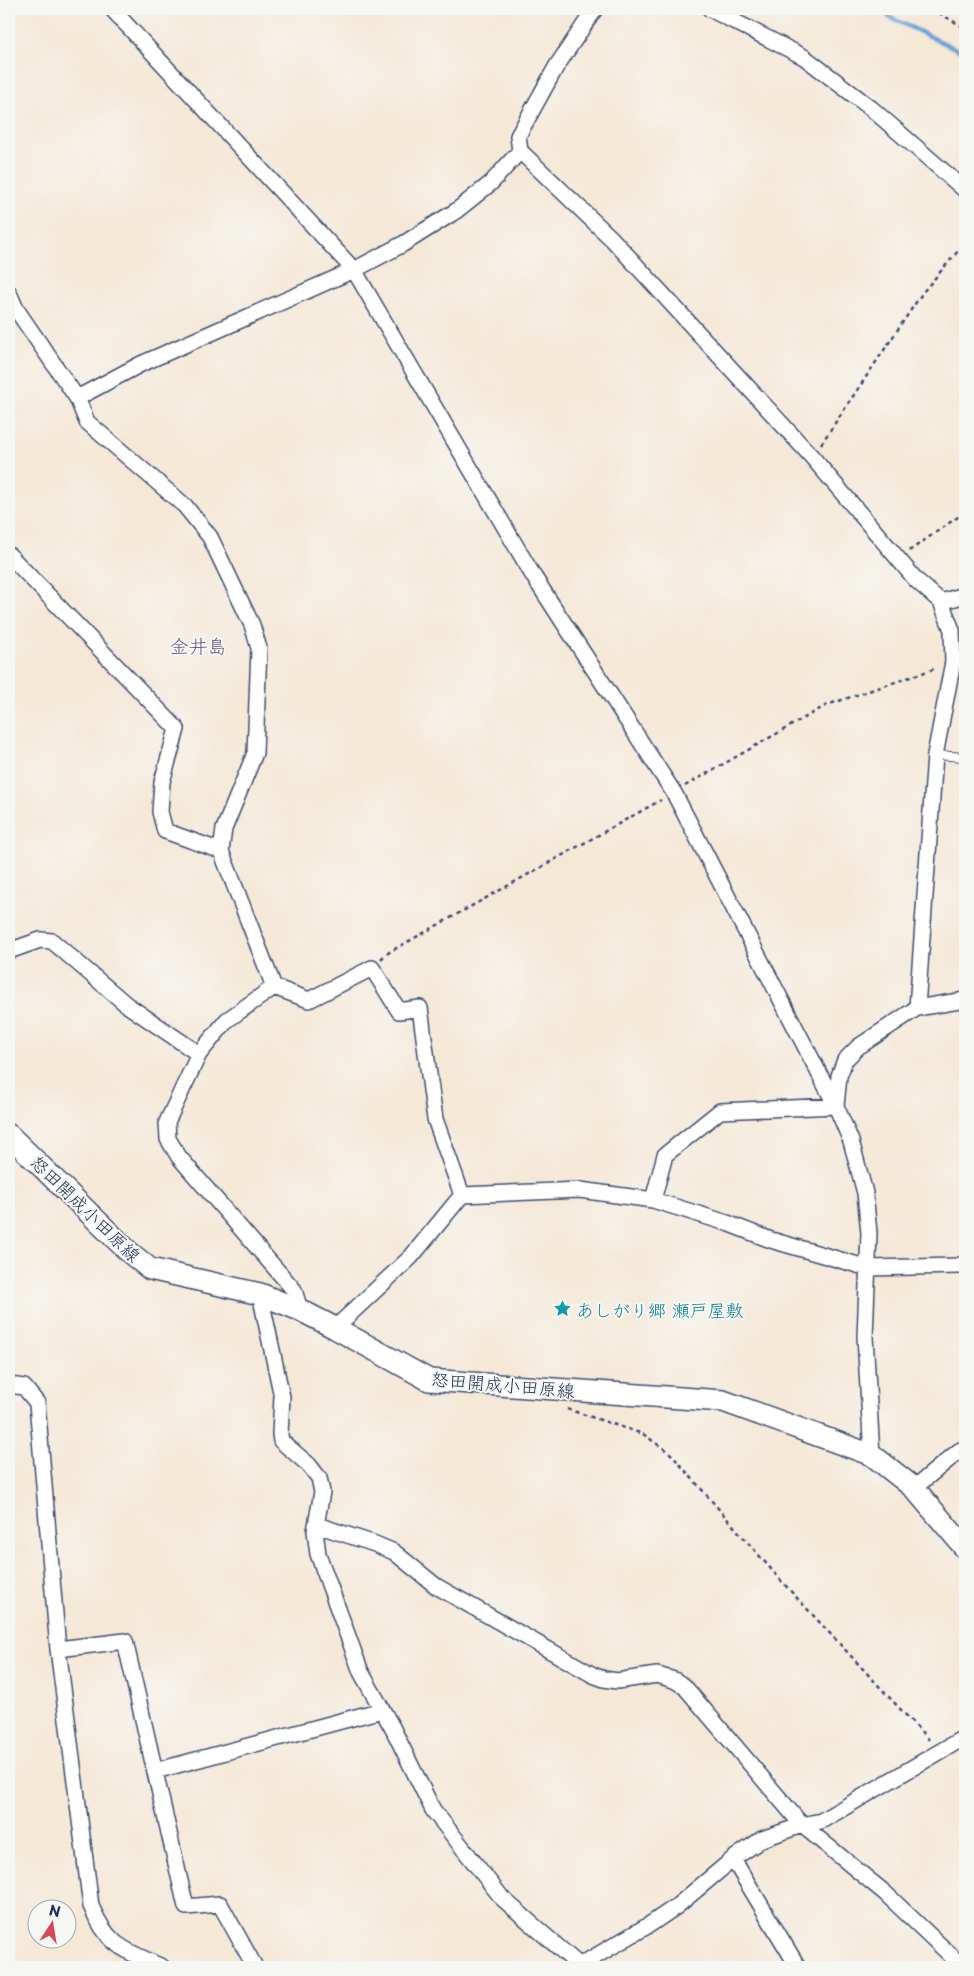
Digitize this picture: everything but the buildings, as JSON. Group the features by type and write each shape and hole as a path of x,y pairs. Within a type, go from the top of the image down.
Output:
{"main road":[{"name":"怒田開成小田原線","path":"9,1135 129,1252 150,1269 260,1294 300,1310 429,1380 723,1401 872,1456 914,1488 965,1548"}],"street":[{"path":"112,9 354,270 534,576 674,793 836,1106 851,1141 865,1193 869,1233 865,1337 872,1456"},
{"path":"595,9 556,67 518,136 520,151 612,239 812,457 916,580 941,602 952,630 953,662 935,755 917,1008"},
{"path":"710,9 804,57 872,110 965,190"},
{"path":"77,398 141,364 354,270 403,244 456,211 492,183 520,151"},
{"path":"9,293 16,309 77,398 87,422 185,506 210,537 252,625 259,648 255,753 224,828 221,851 274,986 309,1000 372,968 399,1011 420,1008 435,1119 462,1195"},
{"path":"9,555 176,729 162,782 160,812 166,831 221,851"},
{"path":"941,602 965,595"},
{"path":"9,951 40,940 52,941 127,1005 199,1054"},
{"path":"274,986 227,1020 199,1054 167,1122 168,1139 178,1157 294,1290 300,1310"},
{"path":"836,1106 839,1076 845,1060 858,1047 917,1008 965,1000"},
{"path":"653,1200 665,1155 720,1111 836,1106"},
{"path":"335,1328 411,1256 462,1195 580,1190 653,1200 727,1223 770,1240 868,1268 958,1266 965,1263"},
{"path":"260,1294 282,1397 281,1441 309,1465 319,1478 322,1492 315,1531 318,1554 361,1672 433,1810 502,1898 579,1966 649,1925 677,1906 733,1859 762,1839 802,1825 821,1821 965,1737"},
{"path":"9,1385 24,1387 36,1403 58,1650 91,1906 99,1926 109,1938 123,1949 162,1967"},
{"path":"914,1488 959,1450 965,1448"},
{"path":"317,1525 394,1552 436,1586 593,1675 617,1681 657,1675 674,1680 684,1686 802,1825 885,1893 963,1967"},
{"path":"58,1650 125,1641 186,1907 220,1904 255,1967"},
{"path":"155,1771 382,1710"},
{"path":"733,1859 798,1967"}],"lane":[{"path":"935,755 965,757"}],"path":[{"path":"932,9 965,28"},
{"path":"812,457 923,292 965,243"},
{"path":"898,558 965,512"},
{"path":"372,968 386,954 827,705 953,662"},
{"path":"564,1408 643,1434 670,1453 784,1584 940,1752"}],"waterway":[{"path":"884,9 889,17 965,53"}],"place":[{"name":"あしがり郷 瀬戸屋敷","path":"562,1309"}],"district":[{"name":"金井島","path":"198,645"}]}
